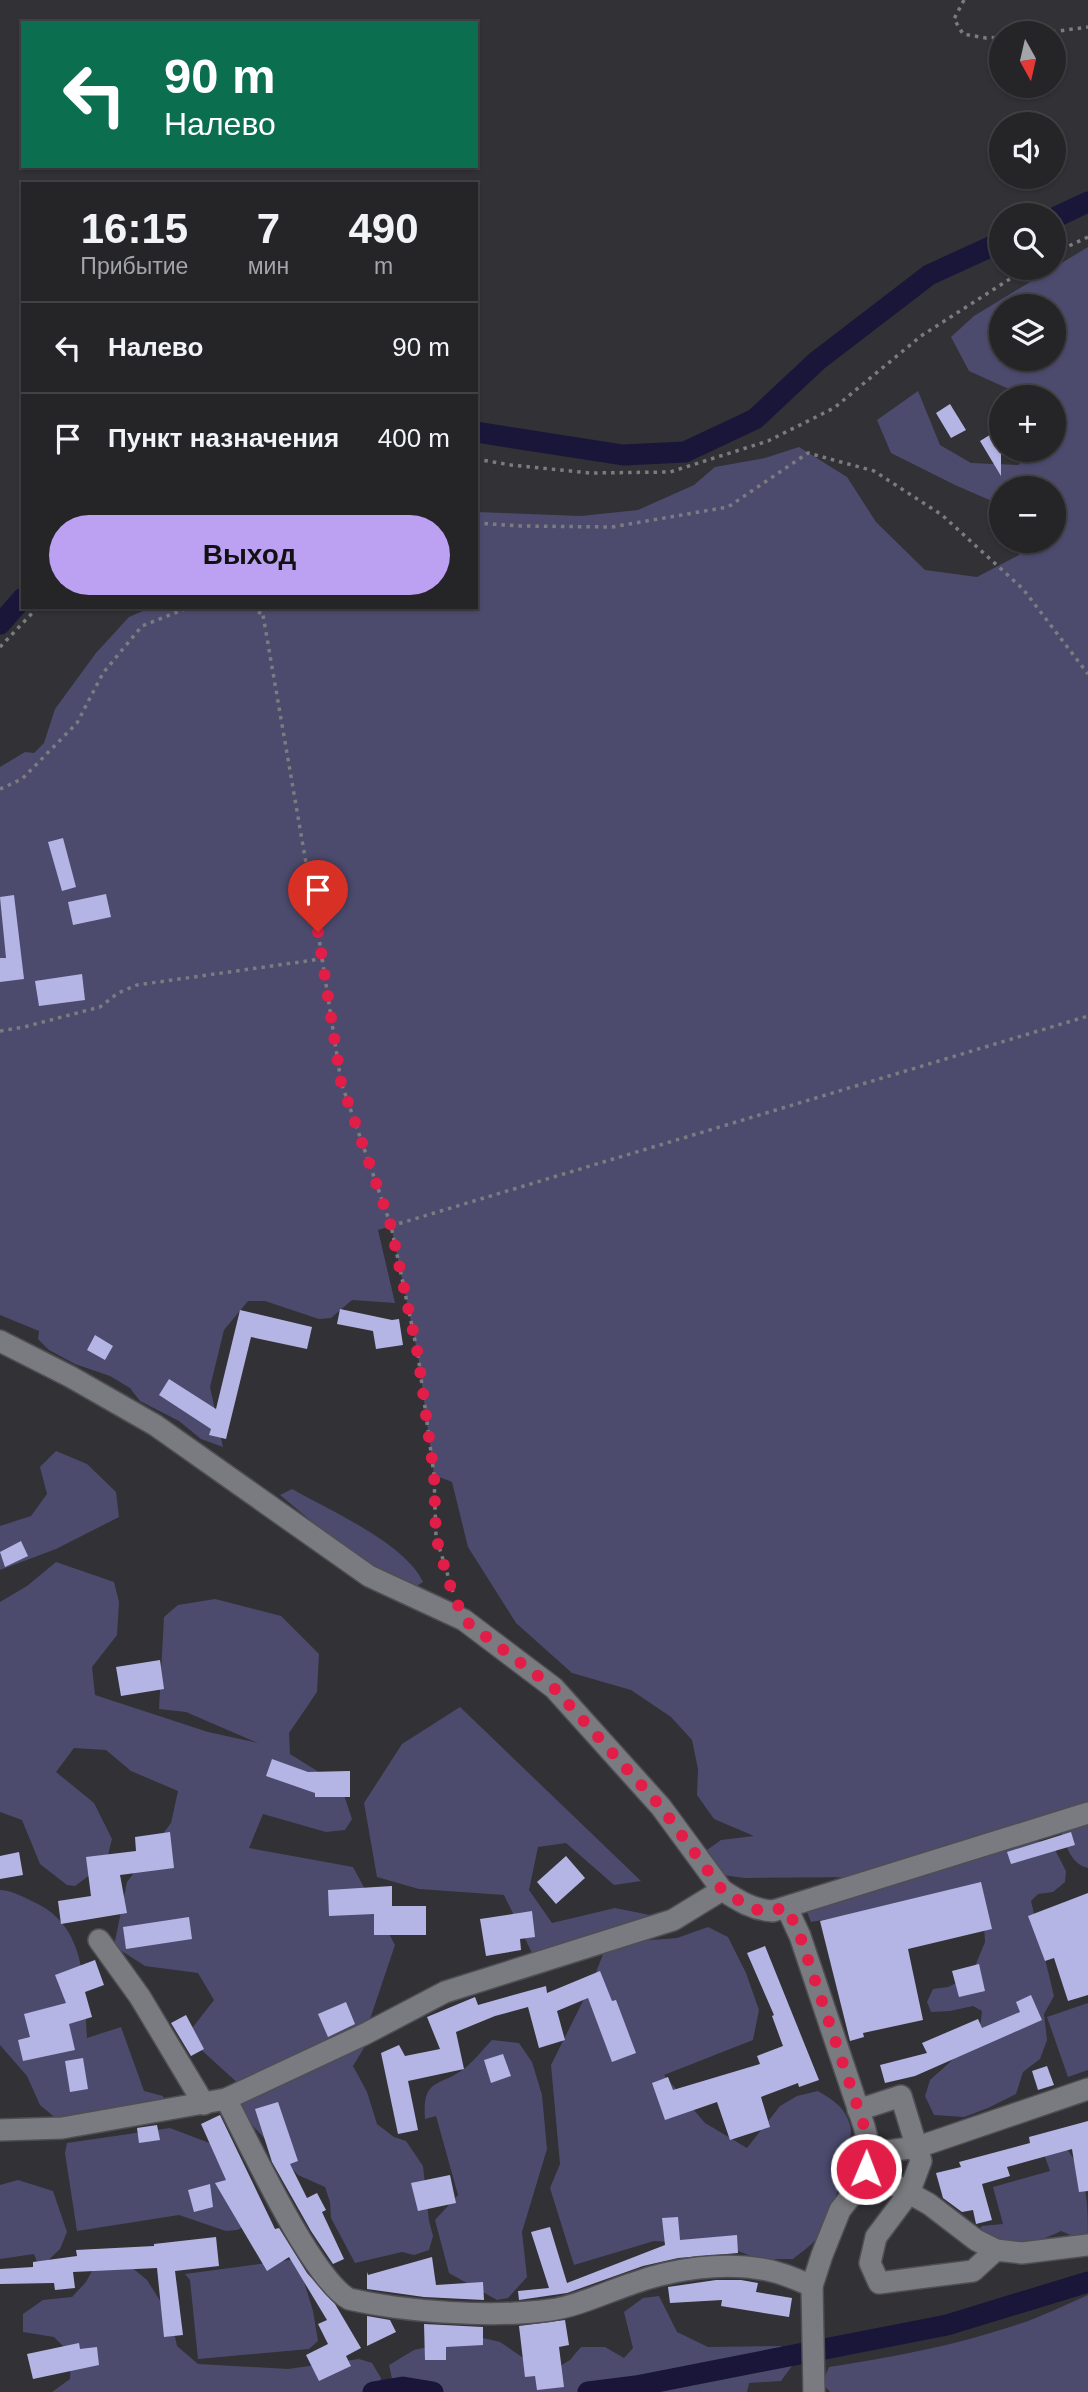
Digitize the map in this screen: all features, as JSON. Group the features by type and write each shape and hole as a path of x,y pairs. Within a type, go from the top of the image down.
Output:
{"street":[{"path":"0,1341 155,1424 369,1576 464,1620 554,1688 661,1807 722,1890 749,1907 761,1911 787,1908 850,1885 1088,1813"},
{"path":"0,2130 62,2128 226,2099 365,2034 445,1992 673,1920 722,1890"},
{"path":"787,1908 800,1936 858,2110 868,2161 851,2196 840,2210 821,2255 812,2286 814,2386"},
{"path":"99,1940 140,1997 204,2104"},
{"path":"868,2161 918,2147 1088,2089"},
{"path":"858,2110 901,2096 921,2161 909,2193 876,2237 870,2263 879,2283 973,2271 996,2250"},
{"path":"226,2099 300,2237 331,2284 340,2294 349,2298 448,2311 501,2314 538,2311 577,2304 668,2272 727,2267 766,2270 812,2286"},
{"path":"868,2161 976,2240 996,2250 1022,2253 1088,2245"}],"path":[{"path":"964,0 954,19 963,34 989,38"},
{"path":"1066,30 1088,27"},
{"path":"1066,247 1088,237"},
{"path":"478,459 590,473 670,472 768,441 834,408 920,336 1008,280"},
{"path":"478,523 521,527 612,527 729,507 808,453 874,471 942,515 1023,589 1088,674"},
{"path":"0,647 36,609"},
{"path":"0,789 22,779 77,723 103,673 142,626 185,609"},
{"path":"254,609 263,615"},
{"path":"264,609 341,1082 391,1226 419,1368 434,1475 436,1537 448,1580 464,1620"},
{"path":"0,1031 100,1007 118,993 137,985 321,958"},
{"path":"391,1226 1088,1016"}],"shaded area":[{"path":"1088,247 1088,1816 865,1877 745,1878 714,1874 704,1852 721,1840 754,1836 714,1819 697,1795 698,1769 692,1740 671,1717 631,1690 572,1673 516,1623 468,1547 452,1482 434,1475 418,1355 391,1226 378,1230 395,1303 352,1300 331,1318 319,1319 265,1301 248,1301 224,1330 210,1387 223,1447 201,1439 179,1421 140,1401 130,1388 110,1376 75,1364 49,1350 38,1339 39,1331 0,1315 0,767 25,752 34,753 44,743 55,709 96,653 129,617 147,609 478,609 478,512 581,516 638,510 694,485 715,467 765,458 799,447 847,477 876,522 925,570 977,577 1019,553 1066,553 1066,476 989,476 989,500 891,453 877,420 918,391 940,445 971,463 1018,465 1021,462 1066,462 1066,385 1000,385 969,371 951,337 974,316 989,307 989,371 1066,371 1066,294 1010,294 1033,280 1066,280 1066,260"},
{"path":"56,1451 87,1464 116,1492 119,1517 56,1549 0,1570 0,1526 31,1516 47,1494 40,1467"},
{"path":"292,1489 383,1541 414,1568 423,1582 415,1587 397,1584 327,1534 280,1495"},
{"path":"56,1562 114,1582 119,1602 117,1635 92,1667 95,1695 208,1732 258,1743 186,1712 159,1709 164,1617 178,1605 215,1599 281,1616 319,1654 317,1692 289,1733 290,1754 341,1786 352,1819 345,1830 326,1832 263,1814 249,1848 353,1867 395,1945 367,2028 241,2086 186,2036 214,2000 198,1973 145,1966 114,1946 127,1882 171,1823 178,1791 131,1771 106,1750 74,1748 56,1772 94,1803 112,1839 106,1863 75,1886 67,1885 40,1864 22,1820 0,1812 0,1602 27,1586"},
{"path":"460,1707 641,1881 614,1885 566,1843 538,1847 529,1890 552,1923 615,1908 650,1915 648,1929 534,1957 504,1895 419,1889 377,1877 364,1803 402,1744"},
{"path":"1088,1820 1088,1868 1073,1858 1060,1829"},
{"path":"1026,1839 1052,1844 1066,1871 1065,1882 1053,1892 1038,1894 1031,1901 1054,1996 1044,2014 1047,2040 1040,2059 1023,2072 1016,2094 964,2117 934,2115 925,2096 930,2080 979,2036 982,2011 973,2006 931,2012 927,2002 933,1989 948,1987 971,1976 985,1942 982,1891 811,1922 807,1912 813,1902"},
{"path":"0,1890 36,1903 53,1914 65,1928 80,1961 87,2038 121,2027 144,2091 163,2096 165,2102 58,2120 40,2105 27,2076 0,2045"},
{"path":"708,1927 728,1937 746,1973 759,2010 753,2040 664,2075 705,2123 747,2148 780,2106 797,2096 818,2091 838,2105 848,2119 851,2134 845,2165 828,2217 817,2238 793,2259 759,2259 722,2245 654,2241 574,2265 550,2188 560,2164 551,2065 591,1985 605,1949 625,1942 677,1938"},
{"path":"1088,2003 1088,2070 1068,2077 1047,2017"},
{"path":"370,2038 353,2066 367,2092 377,2124 394,2137 406,2141 423,2166 433,2236 429,2250 414,2255 402,2252 355,2263 331,2218 325,2187 298,2175 232,2103"},
{"path":"492,2040 519,2043 532,2062 542,2095 547,2149 522,2232 527,2277 508,2298 497,2300 449,2273 435,2220 458,2195 436,2116 425,2119 426,2096 429,2090 465,2068"},
{"path":"170,2128 233,2152 246,2226 226,2231 179,2215 77,2231 65,2153 67,2143"},
{"path":"1065,2147 1073,2157 1085,2190 1088,2239 1080,2239 1061,2231 1028,2243 1009,2244 978,2231 982,2226 1003,2224 993,2187 1050,2171 1043,2151"},
{"path":"18,2180 53,2191 67,2232 60,2249 42,2266 34,2254 0,2259 0,2185"},
{"path":"119,2257 147,2280 171,2318 177,2346 198,2364 288,2369 359,2359 372,2363 381,2378 379,2392 52,2392 70,2379 71,2354 54,2337 23,2332 23,2314 43,2300 72,2297 86,2282 99,2258"},
{"path":"297,2259 313,2311 318,2341 309,2349 198,2359 190,2280 185,2274"},
{"path":"1088,2295 1088,2392 830,2392 822,2383 829,2367 899,2355 990,2333 1032,2319"},
{"path":"659,2296 677,2332 708,2347 781,2346 792,2366 781,2381 749,2383 747,2392 395,2392 389,2365 414,2350 475,2336 500,2342 547,2374 570,2360 581,2347 605,2347 624,2358 633,2348 624,2312 643,2298"}],"building":[{"path":"950,404 966,430 951,438 936,413"},
{"path":"989,435 989,456 980,441"},
{"path":"993,462 1001,462 1001,476"},
{"path":"63,838 76,887 62,891 48,842"},
{"path":"106,894 111,917 73,925 68,902"},
{"path":"14,895 24,979 0,982 0,958 6,958 0,897"},
{"path":"82,974 85,1000 39,1006 35,981"},
{"path":"340,1309 392,1320 399,1319 403,1345 376,1349 373,1331 337,1324"},
{"path":"240,1310 312,1327 307,1349 251,1337 226,1439 209,1435 211,1429 159,1395 169,1379 216,1409"},
{"path":"95,1335 113,1346 105,1360 87,1350"},
{"path":"21,1541 28,1556 5,1567 0,1552"},
{"path":"160,1660 164,1689 121,1696 116,1667"},
{"path":"272,1759 308,1772 350,1771 350,1797 315,1797 315,1793 266,1776"},
{"path":"170,1832 174,1868 120,1875 127,1913 61,1924 58,1901 91,1896 86,1857 136,1851 135,1837"},
{"path":"1071,1832 1075,1845 1011,1864 1007,1852"},
{"path":"19,1852 23,1875 0,1879 0,1856"},
{"path":"566,1856 585,1878 556,1904 537,1882"},
{"path":"981,1882 992,1929 908,1949 923,2020 863,2033 864,2037 850,2041 820,1921"},
{"path":"392,1886 392,1906 426,1906 426,1935 374,1935 374,1914 329,1916 328,1890"},
{"path":"1088,1893 1088,1995 1068,2001 1054,1958 1045,1961 1028,1916"},
{"path":"532,1911 535,1937 520,1939 521,1950 486,1956 480,1919"},
{"path":"189,1917 192,1939 126,1949 123,1927"},
{"path":"765,1946 819,2080 799,2087 798,2083 761,2097 770,2127 730,2140 717,2102 665,2120 652,2083 668,2077 673,2090 760,2064 757,2056 783,2046 772,2016 774,2015 747,1953"},
{"path":"95,1960 104,1985 85,1992 92,2017 69,2024 75,2050 23,2061 18,2040 30,2037 24,2014 66,2003 55,1975"},
{"path":"979,1964 985,1991 959,1997 952,1971"},
{"path":"600,1971 612,2001 616,2000 636,2053 612,2062 588,1998 557,2011 565,2040 539,2048 528,2007 495,2016 456,2032 464,2069 408,2081 418,2130 398,2134 381,2053 399,2045 405,2056 440,2049 427,2017 475,1997 478,2005 546,1986 547,1993"},
{"path":"1031,1995 1042,2020 915,2076 885,2083 880,2065 927,2053 922,2043 978,2019 982,2028 1020,2012 1016,2002"},
{"path":"346,2002 355,2024 328,2037 318,2014"},
{"path":"186,2015 204,2049 191,2056 171,2023"},
{"path":"503,2054 511,2076 491,2083 484,2060"},
{"path":"83,2058 88,2089 70,2092 65,2061"},
{"path":"1047,2066 1054,2085 1038,2090 1032,2071"},
{"path":"278,2102 298,2161 290,2164 307,2198 317,2193 326,2210 322,2212 344,2259 333,2264 272,2162 255,2109"},
{"path":"220,2115 275,2229 279,2228 307,2273 335,2304 361,2348 346,2356 351,2366 319,2381 306,2355 328,2344 318,2324 327,2320 289,2257 267,2271 215,2183 226,2180 201,2124"},
{"path":"1088,2121 1088,2191 1079,2192 1072,2149 1007,2167 1010,2176 982,2184 992,2220 976,2224 973,2210 962,2212 943,2198 936,2173 961,2167 959,2162 1030,2143 1029,2137"},
{"path":"157,2125 160,2140 139,2143 137,2128"},
{"path":"450,2175 456,2203 418,2211 411,2183"},
{"path":"210,2184 213,2207 194,2212 188,2190"},
{"path":"678,2217 680,2240 737,2235 738,2253 678,2258 643,2266 567,2293 519,2300 518,2291 549,2288 531,2232 550,2227 567,2283 665,2245 662,2218"},
{"path":"216,2237 219,2266 175,2271 183,2335 164,2337 157,2268 73,2272 75,2288 55,2290 54,2283 0,2284 0,2269 33,2267 33,2262 77,2256 76,2250 154,2246"},
{"path":"432,2257 436,2285 483,2282 484,2300 424,2297 367,2289 367,2272 368,2275"},
{"path":"716,2280 758,2283 756,2292 792,2298 789,2317 721,2306 722,2300 670,2303 668,2287"},
{"path":"367,2316 390,2320 396,2332 367,2346"},
{"path":"565,2320 569,2345 559,2347 564,2387 537,2390 535,2376 525,2377 519,2326"},
{"path":"424,2324 483,2327 483,2345 446,2347 446,2360 425,2360"},
{"path":"79,2343 80,2349 97,2347 99,2365 33,2379 27,2354"}],"waterway":[{"path":"1066,212 1088,202"},
{"path":"478,432 623,455 685,452 755,419 817,361 929,275 989,248"},
{"path":"0,624 21,600"},
{"path":"588,2392 636,2386 947,2325 1088,2282"},
{"path":"373,2392 403,2387 433,2392"}],"route":[{"path":"318,932 341,1082 391,1226 418,1355 434,1475 436,1537 448,1580 464,1620 554,1688 661,1807 722,1890 749,1907 761,1911 787,1908 800,1936 864,2126 871,2153 866,2169"}]}
